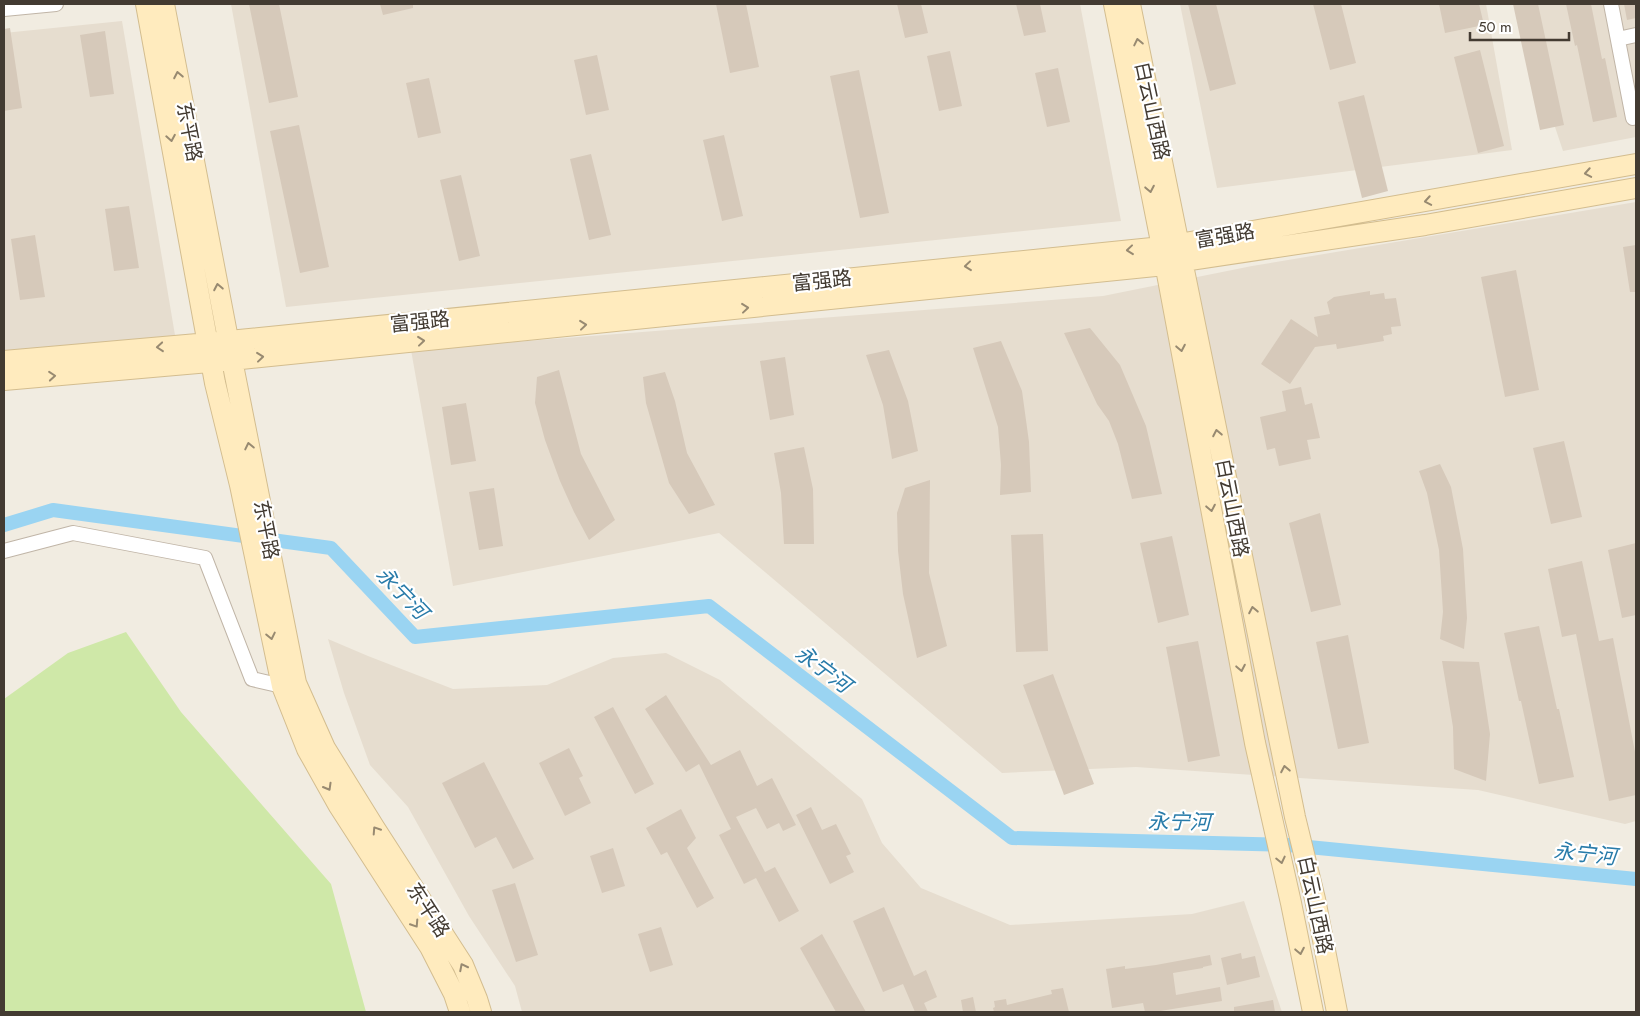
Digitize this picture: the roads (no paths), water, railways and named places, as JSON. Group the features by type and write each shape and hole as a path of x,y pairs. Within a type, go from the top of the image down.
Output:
{"main road":[{"name":"东平路","path":"146,4 220,352 259,494 282,686 307,749 339,806 430,947 454,994 460,1012"},
{"name":"东平路","path":"164,4 240,485 296,683 325,748 374,828 463,965 481,1012"},
{"name":"白云山西路","path":"1114,4 1172,254 1295,817 1315,899 1337,1012"},
{"name":"白云山西路","path":"1130,4 1255,743 1291,903 1312,1012"},
{"name":"富强路","path":"1172,254 1636,164"},
{"name":"富强路","path":"4,380 220,352 1172,254 1425,225 1636,188"},
{"name":"富强路","path":"4,361 220,352"}],"street":[{"path":"4,10 56,4"},
{"path":"1611,4 1633,118"},
{"path":"1618,39 1636,35"},
{"path":"4,551 73,534 205,558 252,679 282,686"}],"waterway":[{"name":"永宁河","path":"4,525 53,510 331,548 415,637 709,606 1012,838 1288,845 1636,879"}]}
